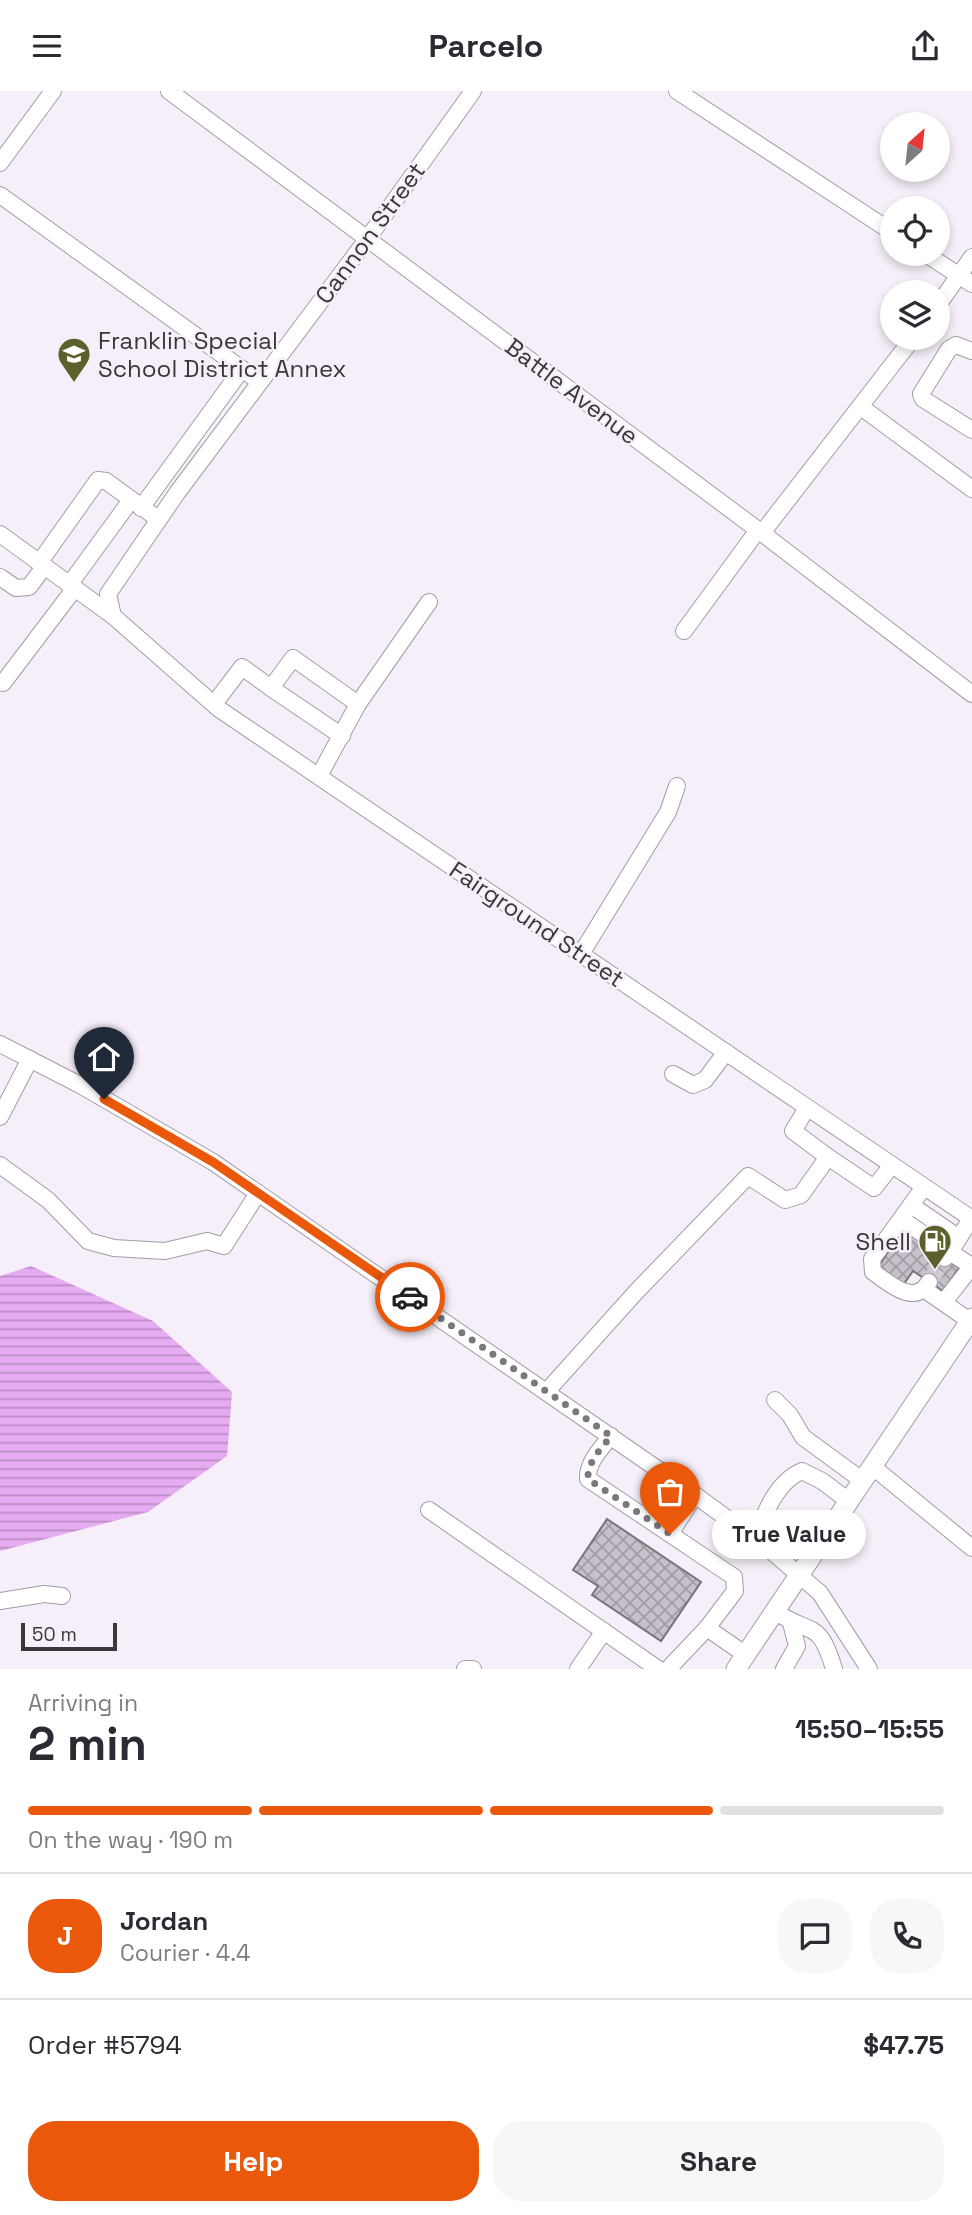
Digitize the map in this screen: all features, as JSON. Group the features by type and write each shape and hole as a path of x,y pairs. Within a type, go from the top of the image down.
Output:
{"main road":[{"path":"741,1662 784,1617 801,1576 969,1326"}],"street":[{"path":"0,163 53,91"},
{"name":"Battle Avenue","path":"169,91 760,532 972,694"},
{"name":"Cannon Street","path":"113,616 108,594 158,519 368,238 473,91"},
{"path":"677,91 880,224"},
{"path":"0,195 260,381"},
{"path":"950,294 966,280 972,257"},
{"path":"944,266 966,280"},
{"path":"972,351 956,345 949,349 921,394 923,399 972,430"},
{"path":"684,631 904,350"},
{"path":"3,683 72,586 242,369"},
{"path":"861,407 972,489"},
{"path":"0,577 16,588 29,587 98,480 106,481 158,519"},
{"path":"0,534 113,616"},
{"path":"319,776 358,704 429,602"},
{"name":"Fairground Street","path":"113,616 214,704 972,1219"},
{"path":"271,688 293,658 358,704"},
{"path":"214,704 242,667 342,736"},
{"path":"581,954 668,812 677,786"},
{"path":"0,1044 201,1155 547,1391 755,1538 820,1594 869,1669"},
{"path":"673,1074 693,1085 705,1080 726,1052"},
{"path":"0,1117 30,1059"},
{"path":"807,1108 793,1131 874,1188 892,1165"},
{"path":"547,1391 636,1292 748,1176 785,1200 801,1195 828,1157"},
{"path":"0,1164 48,1200 88,1241 114,1248 165,1251 207,1241 224,1246 258,1193"},
{"path":"924,1187 872,1259 873,1272 902,1292 914,1294 927,1286 969,1326"},
{"path":"911,1205 951,1250"},
{"path":"901,1219 951,1250 971,1266 944,1302"},
{"path":"951,1250 972,1219"},
{"path":"775,1400 790,1415 803,1437 868,1474 972,1548"},
{"path":"611,1436 593,1459 588,1479 737,1581 735,1591 707,1628 668,1669"},
{"path":"755,1538 766,1510 788,1476 802,1471 822,1481 850,1502"},
{"path":"670,1534 695,1495"},
{"path":"429,1510 658,1669"},
{"path":"0,1601 44,1594 62,1596"},
{"path":"784,1617 797,1646 784,1669"},
{"path":"784,1617 805,1623 814,1630 825,1643 834,1669"},
{"path":"707,1628 741,1662"},
{"path":"578,1669 604,1632"},
{"path":"466,1669 473,1669"}],"shaded area":[{"path":"31,1266 153,1321 232,1392 227,1456 148,1512 0,1551 0,1276"}],"building":[{"path":"902,1229 959,1268 943,1291 913,1271 901,1288 876,1271"},
{"path":"607,1519 701,1582 661,1641 592,1595 598,1586 573,1570"}],"tunnel":[{"path":"929,1282 945,1258"}],"way so far":[{"path":"410,1297 611,1436 593,1459 588,1479 593,1485 670,1534"}],"place":[{"name":"Franklin Special School District Annex","path":"74,384"},
{"name":"Shell","path":"935,1271"},
{"name":"True Value","path":"670,1534"}],"route":[{"path":"104,1099 213,1162 410,1297"}]}
